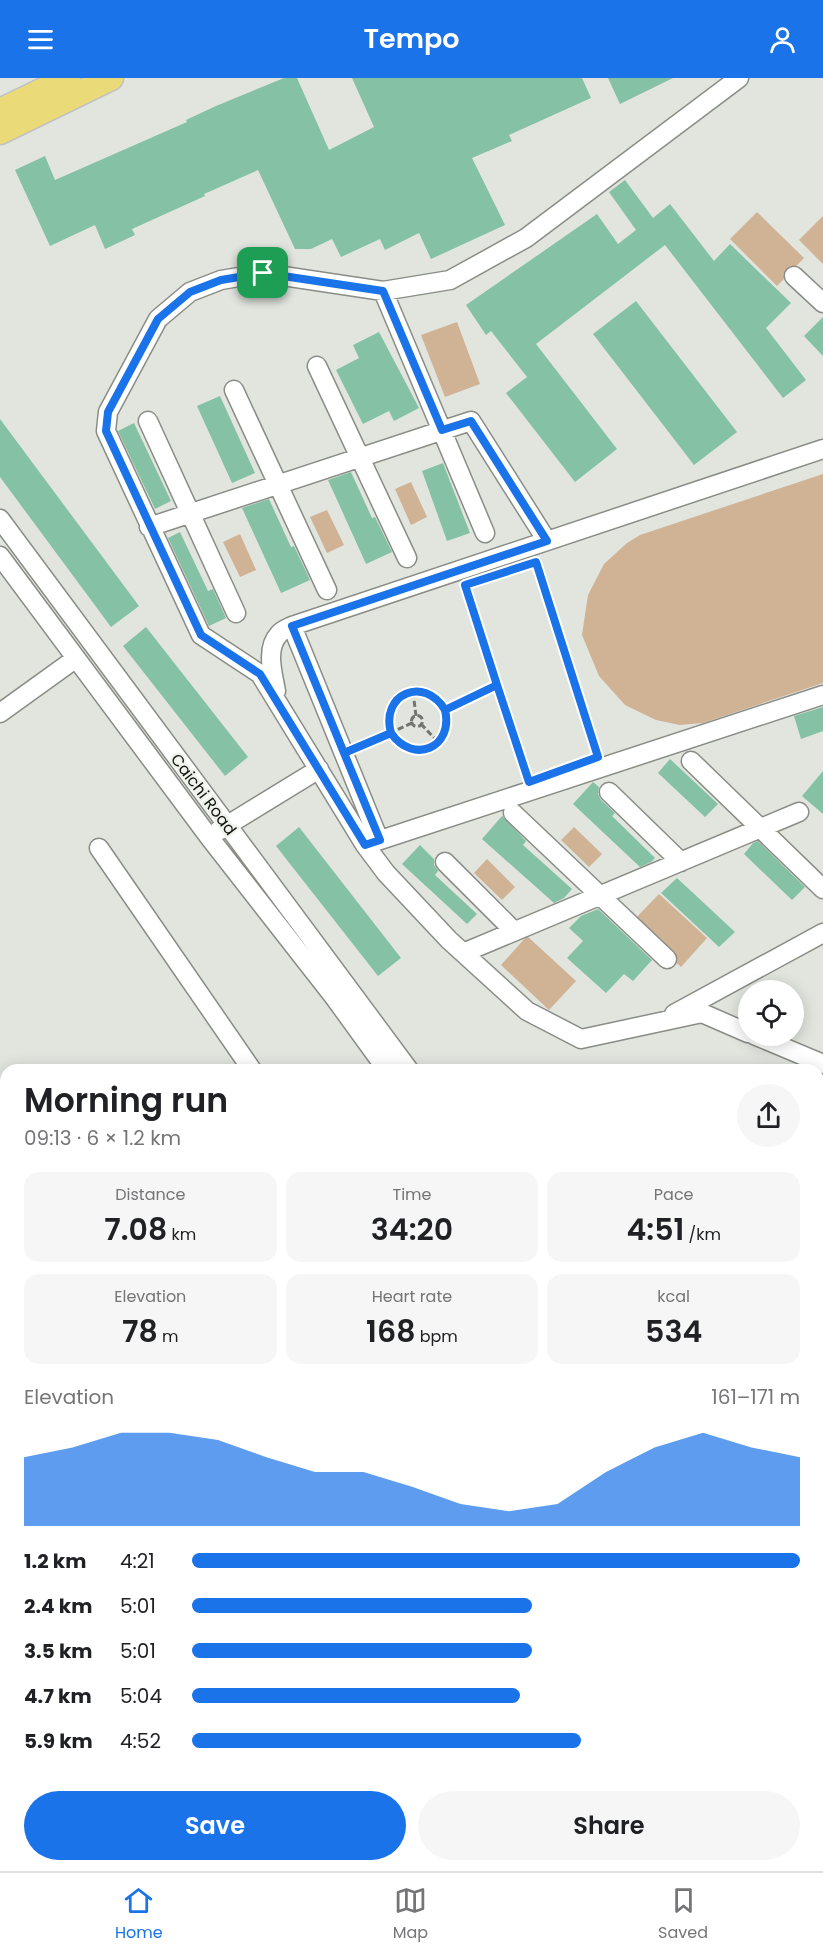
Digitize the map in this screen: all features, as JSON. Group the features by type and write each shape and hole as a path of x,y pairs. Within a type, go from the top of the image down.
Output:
{"main road":[{"path":"0,111 68,78"},
{"path":"0,132 111,78"}],"street":[{"path":"372,843 319,769 260,674 201,635 106,431 108,412 158,319 190,292 221,280 263,273 383,291 450,280 526,238 739,78"},
{"path":"794,276 823,303"},
{"path":"383,291 485,533"},
{"path":"317,366 407,558"},
{"path":"234,390 327,590"},
{"path":"148,421 236,613"},
{"path":"149,527 471,421 547,541"},
{"path":"279,705 272,671 271,648 279,633 292,626 823,449"},
{"name":"Caichi Road","path":"0,519 405,1064"},
{"name":"Caichi Road","path":"0,556 209,837 383,1064"},
{"path":"292,626 344,753 372,843 386,873 463,953 527,1011 581,1039 702,1013 738,1029"},
{"path":"0,713 75,658"},
{"path":"372,843 823,695"},
{"path":"692,761 823,890"},
{"path":"209,837 319,769"},
{"path":"609,792 681,862"},
{"path":"463,953 799,812"},
{"path":"513,813 666,958"},
{"path":"99,848 248,1064"},
{"path":"445,862 514,932"},
{"path":"660,1022 823,933"},
{"path":"780,1046 823,1064"}],"path":[{"path":"536,562 598,757 529,782 497,685 465,585 536,562"},
{"path":"445,710 497,685"},
{"path":"413,692 416,716"},
{"path":"413,692 433,695 445,710 446,730 434,746 424,750 414,750 396,741 388,724 392,706 398,698 413,692"},
{"path":"416,716 421,718 421,724 438,742"},
{"path":"412,723 412,718 416,716"},
{"path":"344,753 412,723"},
{"path":"412,723 418,726 421,724"}],"shaded area":[{"path":"757,212 804,258 777,286 730,239"},
{"path":"823,216 823,264 799,240"},
{"path":"457,322 480,384 445,397 421,335"},
{"path":"823,474 823,683 703,723 680,725 656,720 625,705 599,676 582,635 588,595 604,564 627,543 640,535"},
{"path":"411,482 427,517 411,525 395,489"},
{"path":"327,510 344,545 327,553 310,517"},
{"path":"240,534 256,570 240,577 223,542"},
{"path":"574,827 602,854 589,867 561,840"},
{"path":"487,859 515,887 502,900 474,873"},
{"path":"659,894 707,938 681,967 632,922"},
{"path":"527,936 576,981 549,1010 501,965"}],"building":[{"path":"284,78 297,78 329,150 374,127 352,78 582,78 591,98 509,135 512,141 472,158 505,225 431,259 419,233 385,250 380,239 341,257 332,239 311,249 295,249 258,170 132,229 135,235 105,249 95,225 50,246 15,170 45,156 55,180 187,122 186,120 216,106"},
{"path":"608,78 673,78 620,104"},
{"path":"625,180 653,218 670,204 714,261 730,244 791,303 766,328 806,380 783,398 665,245 536,344 617,449 575,482 506,393 527,377 491,331 486,335 466,305 597,214 618,244 636,230 609,192"},
{"path":"636,301 737,432 694,465 593,334"},
{"path":"823,317 823,356 804,336"},
{"path":"379,332 419,408 394,421 389,411 363,424 336,370 359,358 353,345"},
{"path":"220,396 255,473 232,483 197,406"},
{"path":"0,419 139,606 111,627 0,477"},
{"path":"134,423 171,501 155,509 118,431"},
{"path":"443,463 470,533 447,541 422,471"},
{"path":"351,472 372,518 375,517 392,552 366,564 328,480"},
{"path":"269,499 291,547 294,546 310,580 281,593 242,508"},
{"path":"180,532 208,591 213,589 226,618 209,626 168,538"},
{"path":"146,627 248,757 225,776 123,646"},
{"path":"823,707 823,731 801,739 794,716"},
{"path":"670,759 718,804 705,817 658,773"},
{"path":"823,771 823,814 802,796"},
{"path":"593,782 599,787 598,794 601,800 615,813 612,816 655,858 651,862 640,867 573,804"},
{"path":"502,816 526,841 523,845 572,889 564,898 554,903 482,839"},
{"path":"299,827 401,958 378,976 276,846"},
{"path":"758,841 805,887 792,900 744,854 753,843"},
{"path":"420,845 434,859 434,865 438,871 435,875 477,914 467,924 402,864"},
{"path":"677,878 735,932 719,947 661,893"},
{"path":"598,909 652,960 633,981 624,974 606,993 567,958 583,941 569,928 581,916"}],"route":[{"path":"263,273 221,280 190,292 158,319 108,412 106,431 201,635 260,674 365,845 380,840 344,753 391,733 396,741 414,750 424,750 434,746 446,730 445,710 497,685 529,782 598,757 536,562 465,585 497,685 445,710 433,695 415,691 406,693 392,706 388,724 391,733 344,753 292,626 547,541 471,421 442,430 383,291 263,273"}]}
